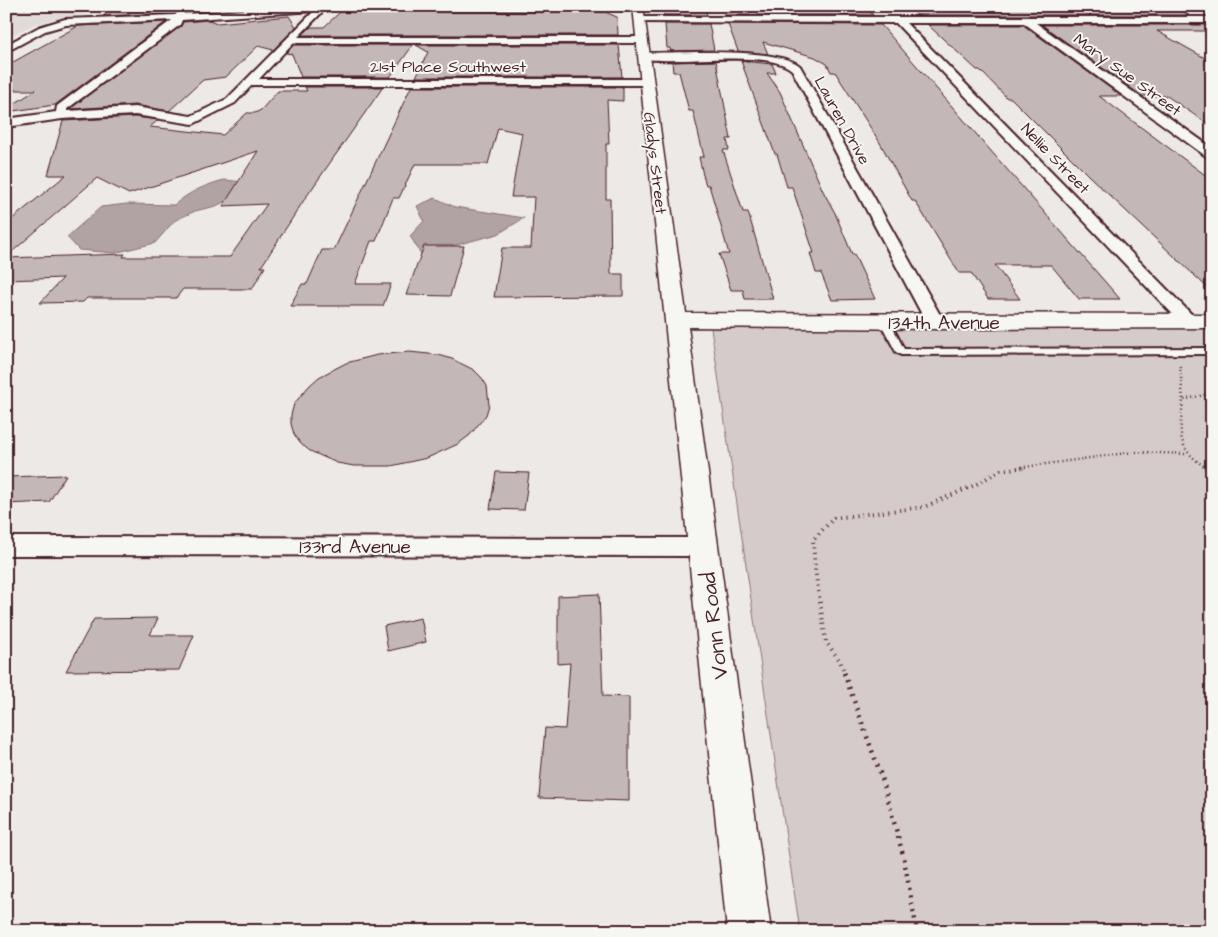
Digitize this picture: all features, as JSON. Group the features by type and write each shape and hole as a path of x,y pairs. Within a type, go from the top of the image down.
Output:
{"street":[{"path":"62,115 61,108 177,23 177,18 190,6"},
{"path":"6,49 48,27 82,20 177,18 339,6"},
{"path":"486,6 898,20 1212,20"},
{"path":"6,123 62,115 134,112 193,120 231,101 322,7"},
{"name":"Gladys Street","path":"638,11 677,320"},
{"name":"Nellie Street","path":"898,20 1188,321"},
{"name":"Mary Sue Street","path":"1026,20 1212,154"},
{"name":"Lauren Drive","path":"290,40 643,48 765,57 790,63 796,68 935,322"},
{"name":"21st Place Southwest","path":"250,82 646,82"},
{"name":"134th Avenue","path":"677,320 885,322 1212,321"},
{"name":"Vonn Road","path":"677,320 749,931"},
{"name":"133rd Avenue","path":"6,546 703,547"}],"lane":[{"path":"885,322 900,352 1212,351"}],"path":[{"path":"1177,351 1183,378 1182,440 1187,454"},
{"path":"1184,400 1212,393"},
{"path":"917,931 904,859 883,781 840,661 826,642 815,569 813,540 834,518 924,507 973,486 1001,470 1134,452 1187,454 1212,471"}],"shaded area":[{"path":"6,6 108,6 99,11 32,25 6,38"},
{"path":"224,180 244,182 236,196 216,206 195,211 174,221 155,243 114,253 79,250 67,237 101,207 127,204 174,205 185,196 210,184"},
{"path":"435,198 455,207 524,218 498,234 421,254 410,236 424,221 417,206"},
{"path":"1212,327 1212,931 800,931 711,328"}],"building":[{"path":"119,6 164,6 178,10 174,13 103,16"},
{"path":"663,6 705,8 707,15 664,15"},
{"path":"830,7 868,9 873,15 725,15 722,8"},
{"path":"1174,7 1189,15 917,15 910,9"},
{"path":"340,12 605,12 617,17 618,35 302,35 311,27 324,27"},
{"path":"289,16 296,27 273,50 258,46 226,77 203,80 169,111 135,105 70,109 181,26 183,22 209,20 217,23"},
{"path":"166,22 55,105 6,112 6,109 36,90 6,90 6,66 78,26"},
{"path":"665,24 709,24 714,50 671,51 670,48 667,48"},
{"path":"728,24 881,25 1120,299 1079,299 1051,265 995,265 1020,299 988,299 971,273 959,273 915,201 912,201 879,141 835,72 831,72 827,64 815,57 763,42 768,54 738,51"},
{"path":"928,25 1023,25 1121,96 1099,96 1212,180 1212,292 1089,176 1011,98 1007,98 980,70 977,70"},
{"path":"1042,25 1207,25 1212,27 1212,31 1157,31 1212,62 1212,127 1167,96 1142,96"},
{"path":"294,45 413,45 390,77 301,77 292,54 286,53"},
{"path":"416,45 619,45 622,77 416,77 428,52"},
{"path":"716,61 731,139 727,139 729,150 723,150 743,212 748,212 773,299 745,299 743,290 731,290 719,254 729,254 709,185 706,185 703,175 699,157 704,157 693,111 689,111 679,72 673,72 672,62"},
{"path":"741,61 772,64 776,73 767,73 780,92 823,191 875,299 832,300 821,273 816,273 810,253 814,253 792,187 787,187 777,154 775,154"},
{"path":"305,87 383,87 304,200 261,267 265,267 252,289 183,289 176,298 87,298 83,302 40,303 63,278 6,280 6,258 125,254 123,257 230,257 267,204 223,206 258,151 129,194 97,178 6,257 6,224 66,175 48,175 63,121 135,117 158,120 150,127 223,135 247,113 255,113 261,110 278,91 307,91"},
{"path":"411,87 623,87 623,101 607,100 609,144 606,144 606,199 610,199 611,274 623,274 623,296 494,297 502,248 531,248 534,197 511,197 522,133 498,128 488,164 415,164 399,198 393,198 376,241 371,241 355,284 391,284 383,306 290,306 302,284 307,284 322,250 334,250"},
{"path":"424,246 464,246 450,296 406,295"},
{"path":"409,352 439,355 452,359 474,370 482,378 487,386 489,405 486,415 470,435 458,444 427,458 391,466 354,466 337,463 310,451 300,443 294,434 291,424 294,404 319,377 346,363 377,355"},
{"path":"496,472 529,473 524,510 490,509"},
{"path":"66,475 49,502 6,504 6,477"},
{"path":"599,594 603,696 629,697 629,801 539,798 545,728 565,729 570,663 558,664 558,596"},
{"path":"158,618 150,635 194,635 179,670 66,671 94,619"},
{"path":"421,618 426,642 388,651 384,626"}]}
